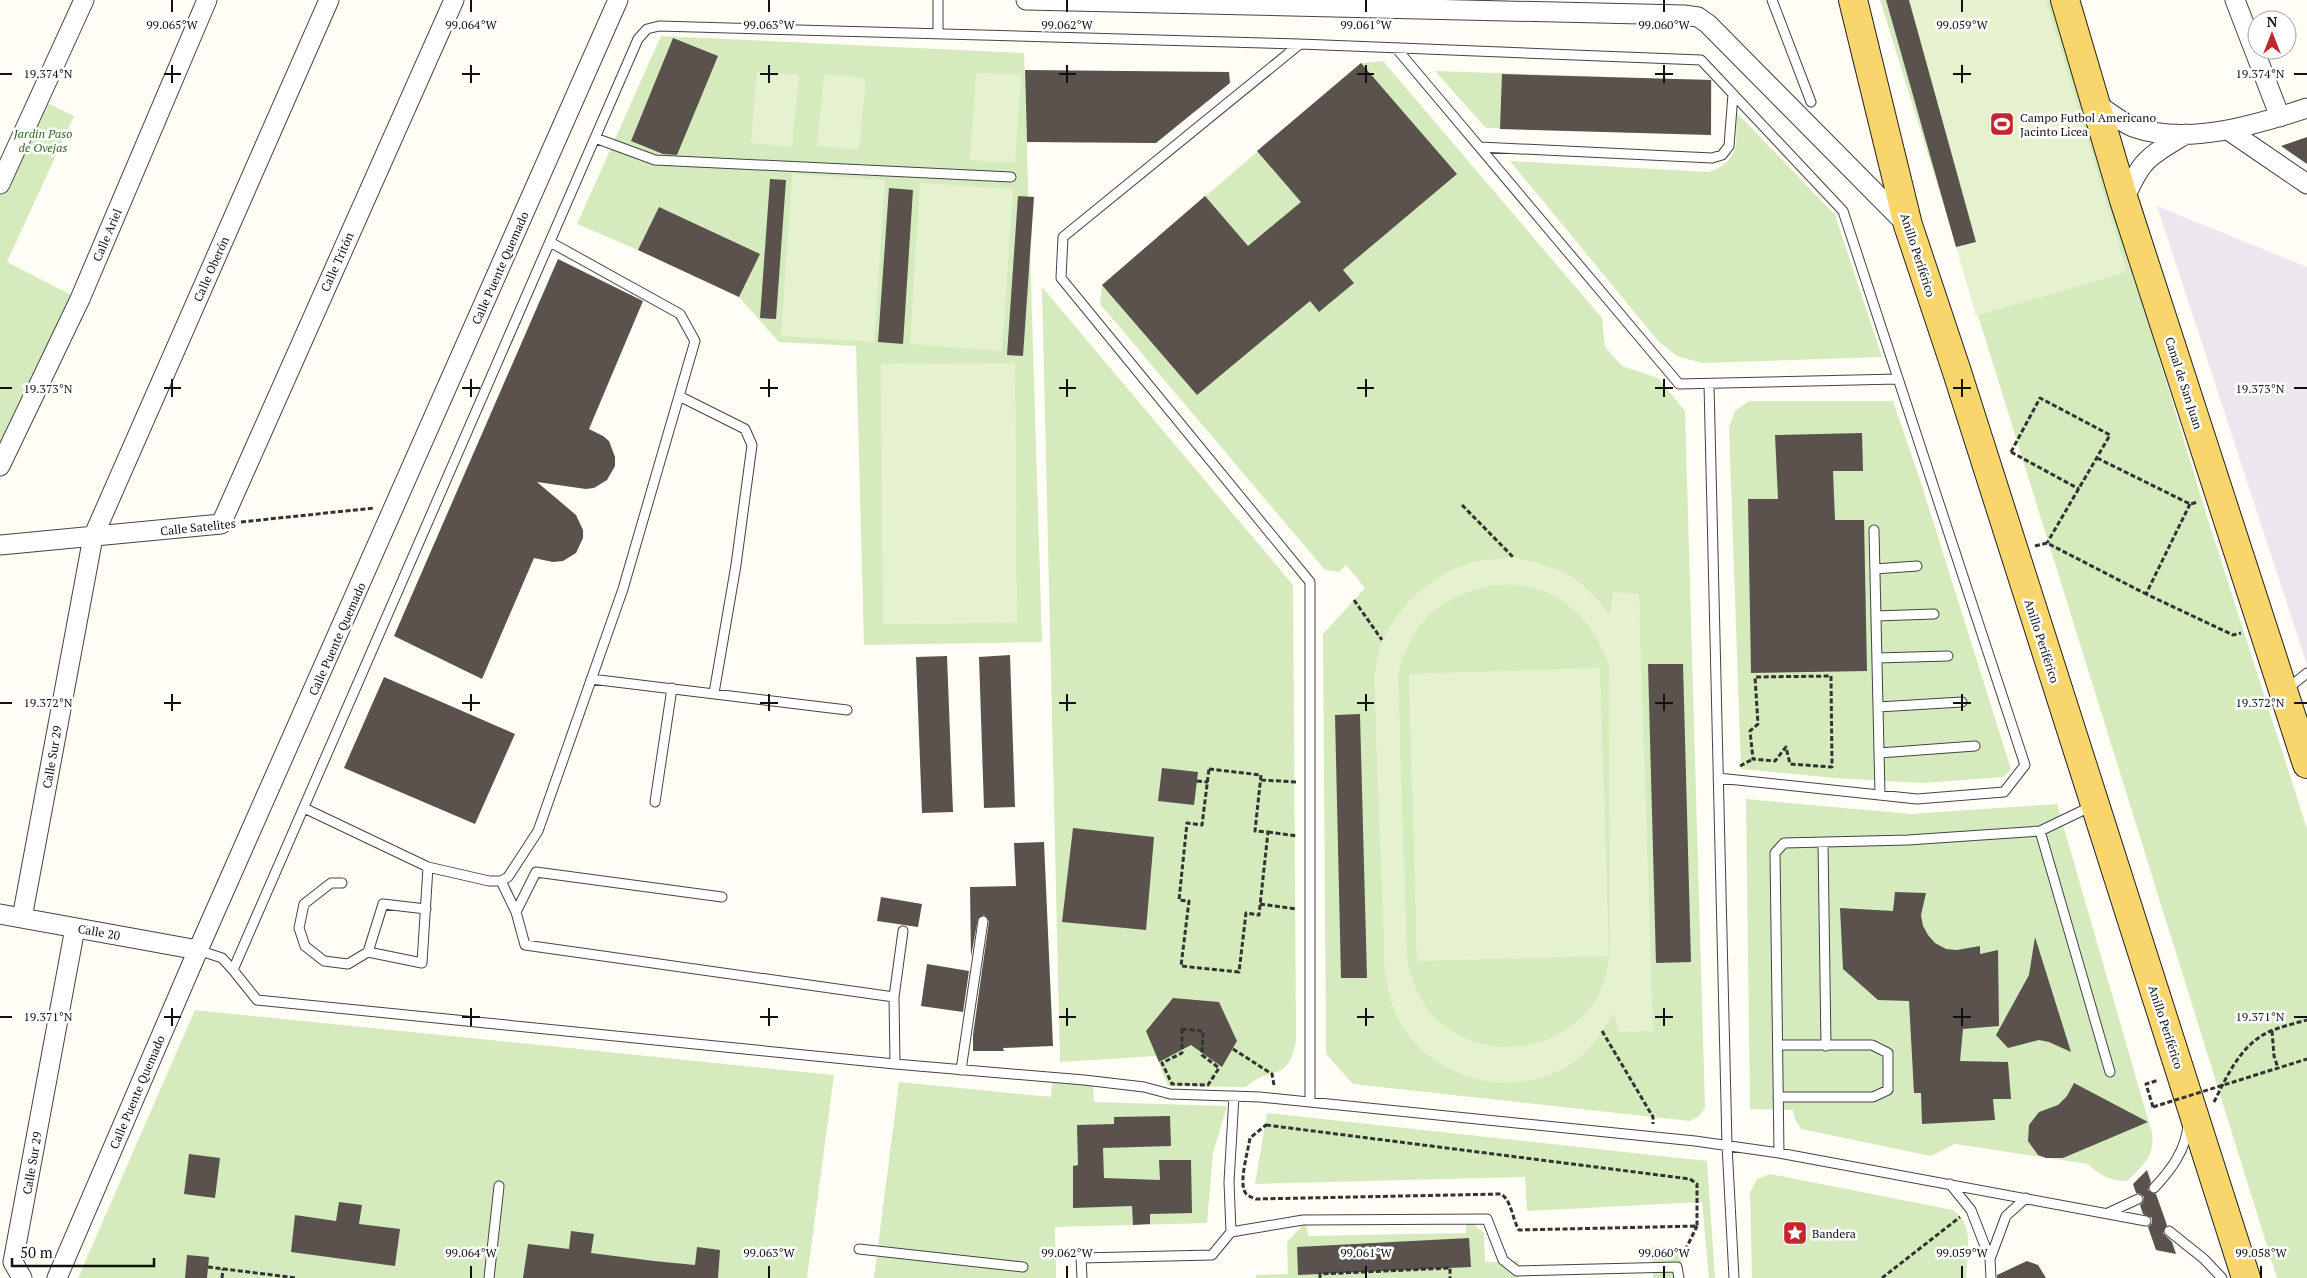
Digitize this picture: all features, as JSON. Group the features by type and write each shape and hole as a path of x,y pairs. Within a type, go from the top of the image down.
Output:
{"main road":[{"name":"Anillo Periférico","path":"1853,0 1908,225 2246,1278"},
{"name":"Canal de San Juan","path":"2065,0 2124,200 2307,764"}],"street":[{"path":"0,184 84,0"},
{"name":"Calle Ariel","path":"0,466 80,299 207,0"},
{"name":"Calle Oberón","path":"92,537 328,0"},
{"name":"Calle Tritón","path":"221,524 454,0"},
{"name":"Calle Puente Quemado","path":"57,1278 198,950 618,0"},
{"path":"1026,0 1314,3 1698,17 1708,24 1908,225"},
{"path":"2235,0 2280,117"},
{"path":"2094,102 2133,127 2186,134 2228,130 2307,108"},
{"path":"2228,130 2307,184"},
{"path":"2124,200 2137,171 2145,161 2186,134"},
{"name":"Calle Satelites","path":"0,545 221,524"},
{"name":"Calle Sur 29","path":"22,918 92,537"},
{"name":"Calle 20","path":"0,914 198,950"},
{"name":"Calle Sur 29","path":"22,1278 14,1262 75,928"}],"lane":[{"path":"938,0 938,34"},
{"path":"1772,0 1811,102"},
{"path":"233,970 638,39 647,29 659,26 1300,44 1701,60 1843,211 2024,765 2004,792 1917,799 1718,778"},
{"path":"1300,44 1063,237 1061,278 1310,582 1310,1102"},
{"path":"1396,48 1678,384 1898,379"},
{"path":"1480,148 1712,158 1722,155 1729,146 1732,94"},
{"path":"595,138 654,160 1011,177"},
{"path":"304,808 428,867 489,881 501,881 508,877 538,831 623,589 695,341 680,314 550,242"},
{"path":"1709,384 1727,1145 1734,1278"},
{"path":"679,396 745,429 752,445 736,566 714,693"},
{"path":"1874,530 1880,795"},
{"path":"1874,569 1918,566"},
{"path":"1876,616 1934,614"},
{"path":"1877,658 1948,656"},
{"path":"2284,691 2307,673"},
{"path":"591,679 847,710"},
{"path":"655,802 672,688"},
{"path":"1878,707 1962,702"},
{"path":"1879,754 1975,746"},
{"path":"1779,1153 1776,853 1784,843 1823,843 2040,831 2095,805"},
{"path":"2040,831 2110,1072"},
{"path":"1823,843 1826,1046"},
{"path":"368,952 422,963 428,867"},
{"path":"516,912 536,872 722,897"},
{"path":"501,881 516,912 525,945 894,997"},
{"path":"342,883 332,883 304,904 299,928 305,946 324,961 348,964 368,952 383,904 426,909"},
{"path":"961,1070 983,921"},
{"path":"895,1064 894,997 903,931"},
{"path":"198,950 222,958 257,1000 895,1064 1084,1080 1144,1087 1170,1094 1275,1098 1652,1136 1779,1153 2146,1221"},
{"path":"1778,1045 1872,1046 1888,1053 1888,1090 1873,1097 1778,1097"},
{"path":"1231,1232 1229,1182 1234,1096"},
{"path":"2154,1188 2170,1171 2182,1151 2188,1127 2189,1100"},
{"path":"1950,1184 1972,1210 1990,1259 1991,1278"},
{"path":"489,1278 499,1186"},
{"path":"1990,1259 2006,1216 2026,1198"},
{"path":"2108,1213 2138,1198"},
{"path":"1082,1278 1081,1258 1212,1255 1231,1232 1303,1220 1487,1219 1502,1260 1518,1271 1677,1267 1679,1278"},
{"path":"2169,1231 2204,1260 2222,1278"},
{"path":"858,1249 1023,1267"}],"path":[{"path":"2011,452 2040,398 2110,435 2047,543"},
{"path":"1984,459 2011,452 2078,489"},
{"path":"2097,458 2190,504 2221,497"},
{"path":"1462,504 1513,557"},
{"path":"2146,594 2190,504"},
{"name":"Calle Satelites","path":"221,524 396,505"},
{"path":"2014,552 2047,543 2146,594 2233,635 2263,628"},
{"path":"1354,600 1382,640"},
{"path":"1831,676 1832,767 1790,764 1786,747 1775,761 1752,759 1750,732 1758,724 1755,677 1831,676"},
{"path":"1268,832 1259,915 1246,913 1240,972 1181,966 1189,901 1179,900 1187,823 1202,825 1209,769 1261,775 1255,831 1268,832 1310,837"},
{"path":"1261,780 1310,783"},
{"path":"1197,781 1208,782"},
{"path":"1260,904 1310,911"},
{"path":"2199,1131 2241,1054 2255,1040 2272,1031 2307,1020"},
{"path":"1182,1029 1203,1031 1202,1055 1219,1068 1208,1085 1172,1084 1162,1063 1182,1053 1182,1029"},
{"path":"1602,1031 1654,1117 1652,1136"},
{"path":"2272,1031 2274,1056 2278,1068"},
{"path":"1233,1049 1272,1074 1275,1098"},
{"path":"2146,1084 2152,1107 2307,1059"},
{"path":"1677,1267 1697,1226 1697,1184 1690,1179 1266,1125 1257,1130 1250,1138 1243,1182 1244,1191 1248,1196 1256,1198 1501,1194 1506,1198 1514,1222 1519,1230 1697,1226"},
{"path":"1882,1278 1962,1216"},
{"path":"208,1267 296,1278"},
{"path":"1320,1278 1320,1274 1450,1268 1450,1278"},
{"path":"222,1278 223,1269"}],"shaded area":[{"path":"2157,206 2307,267 2307,665"}],"green space":[{"path":"1880,0 2051,0 2208,520 2307,829 2307,1278 2277,1278"},
{"name":"Campo Futbol Americano Jacinto Licea","path":"1886,0 2046,0 2127,272 1976,316"},
{"path":"661,36 1024,53 1042,642 864,645 856,346 779,342 739,297 577,224"},
{"path":"1383,61 1602,318 1605,347 1622,366 1658,378 1685,411 1705,1108 1699,1116 1690,1121 1353,1084 1326,1054 1323,634 1365,588 1346,565 1339,572 1325,570 1100,304 1102,285 1361,63"},
{"path":"757,71 799,75 792,147 751,143"},
{"path":"1435,71 1712,80 1711,135 1486,128"},
{"path":"976,73 1021,75 1015,163 970,160"},
{"path":"824,74 866,78 859,150 817,146"},
{"name":"Jardin Paso de Ovejas","path":"41,100 74,116 7,262 77,298 0,472 0,189"},
{"path":"1736,112 1835,215 1882,357 1702,363 1677,356 1659,342 1510,161 1709,172 1720,167 1732,156 1736,141"},
{"path":"792,174 885,180 874,342 781,336"},
{"path":"920,183 1013,189 1002,351 910,344"},
{"path":"1042,287 1293,585 1296,1040 1293,1054 1283,1069 1263,1076 1246,1087 1168,1086 1156,1056 1060,1062"},
{"path":"1015,363 1017,623 883,624 881,364"},
{"path":"1749,401 1893,401 1922,486 2011,769 2004,777 1923,783 1835,778 1741,769 1729,427 1735,411"},
{"path":"1513,557 1544,565 1568,575 1589,590 1610,615 1613,592 1639,594 1653,1031 1619,1032 1614,1013 1592,1044 1576,1060 1554,1073 1530,1080 1506,1083 1482,1080 1458,1073 1436,1061 1418,1046 1402,1026 1391,1001 1385,975 1374,676 1381,643 1390,626 1409,601 1421,590 1433,581 1461,566 1480,561","holes":["1491,585 1526,586 1541,590 1567,605 1588,625 1596,637 1609,665 1610,953 1605,979 1599,994 1585,1014 1566,1029 1545,1040 1523,1046 1499,1047 1476,1042 1454,1033 1429,1012 1414,984 1407,960 1398,674 1412,639 1430,614 1441,605 1455,598"]},
{"path":"1600,668 1609,956 1417,961 1409,674"},
{"path":"1746,799 1911,814 2057,804 2152,1133 2150,1154 2138,1170 2127,1181 2121,1181 2105,1177 2088,1164 1955,1144 1931,1156 1801,1129 1795,1119 1793,1110 1750,1109"},
{"path":"195,1010 834,1075 807,1278 78,1278"},
{"path":"899,1082 1051,1097 1052,1083 1093,1084 1094,1102 1227,1106 1213,1153 1207,1223 1055,1227 1056,1278 874,1278"},
{"path":"1267,1113 1707,1161 1715,1278 1709,1278 1702,1202 1527,1211 1525,1177 1255,1184"},
{"path":"1770,1174 1953,1210 1960,1216 1967,1232 1966,1278 1752,1278 1750,1192 1757,1179"},
{"path":"1466,1218 1484,1233 1485,1262 1518,1261 1519,1278 1256,1278 1256,1275 1288,1274 1287,1242 1306,1222 1308,1236 1466,1233"},
{"path":"1652,1247 1681,1247 1683,1278 1653,1278"}],"building":[{"path":"1886,0 1909,0 1976,242 1956,247"},
{"path":"673,38 718,56 677,155 663,154 631,141"},
{"path":"1361,63 1457,174 1343,270 1354,283 1319,312 1310,301 1197,395 1102,285 1205,196 1248,246 1301,202 1257,151"},
{"path":"1025,70 1229,72 1230,83 1156,143 1027,142"},
{"path":"1502,74 1711,80 1711,135 1500,129"},
{"path":"2307,137 2307,164 2281,146"},
{"path":"770,179 786,180 776,319 760,318"},
{"path":"889,188 913,190 903,344 878,342"},
{"path":"1018,196 1034,197 1023,356 1007,355"},
{"path":"659,207 760,254 739,297 638,250"},
{"path":"558,259 643,301 589,429 609,441 615,457 615,466 607,480 594,488 586,489 537,482 576,515 583,530 583,538 576,553 563,561 553,562 534,558 482,679 394,636"},
{"path":"1862,433 1863,471 1833,471 1835,520 1864,520 1867,671 1751,673 1748,499 1778,499 1775,435"},
{"path":"1010,655 1015,807 984,808 979,657"},
{"path":"947,656 953,812 922,813 916,657"},
{"path":"1648,664 1683,664 1691,962 1656,963"},
{"path":"384,677 515,734 475,824 344,768"},
{"path":"1360,714 1367,978 1341,978 1335,715"},
{"path":"1162,768 1198,772 1194,805 1158,801"},
{"path":"1073,828 1154,837 1146,930 1062,922"},
{"path":"1044,842 1053,1046 1003,1048 1004,1051 973,1051 973,1035 989,921 984,915 978,918 971,957 970,887 1016,886 1014,843"},
{"path":"1895,892 1926,893 1921,915 1923,926 1935,943 1946,949 1957,950 1980,946 1980,954 1998,950 1999,1026 1963,1029 1960,1061 2008,1062 2011,1099 1993,1099 1995,1120 1922,1124 1921,1093 1914,1093 1909,1001 1878,1000 1843,969 1840,908 1893,911"},
{"path":"881,897 922,904 918,927 877,921"},
{"path":"2035,937 2071,1052 2049,1042 2039,1040 2008,1048 1996,1035 2029,975"},
{"path":"927,964 969,971 963,1012 921,1006"},
{"path":"1173,998 1219,1002 1237,1041 1222,1067 1191,1045 1159,1062 1146,1031"},
{"path":"2074,1083 2148,1122 2063,1158 2046,1158 2038,1155 2028,1141 2029,1125 2039,1112 2058,1105 2067,1096"},
{"path":"1170,1116 1171,1146 1103,1148 1104,1178 1160,1180 1159,1160 1191,1160 1192,1213 1150,1214 1150,1224 1133,1225 1132,1206 1073,1208 1073,1166 1078,1165 1077,1125 1114,1124 1114,1117"},
{"path":"189,1154 220,1158 215,1198 184,1194"},
{"path":"2147,1170 2151,1182 2148,1190 2156,1194 2167,1225 2163,1233 2172,1242 2176,1254 2156,1250 2148,1227 2152,1223 2152,1218 2143,1214 2140,1205 2144,1197 2136,1193 2133,1184"},
{"path":"339,1202 362,1205 359,1224 400,1229 395,1266 291,1252 295,1215 336,1221"},
{"path":"571,1231 594,1234 591,1253 695,1265 697,1247 720,1250 718,1278 523,1278 528,1244 569,1249"},
{"path":"1469,1238 1471,1267 1298,1275 1297,1247"},
{"path":"187,1255 209,1257 207,1278 185,1278"},
{"path":"2027,1261 2038,1265 2046,1278 1997,1278 1997,1275"}],"place":[{"name":"Campo Futbol Americano Jacinto Licea","path":"2002,124"},
{"name":"Bandera","path":"1795,1233"}]}
